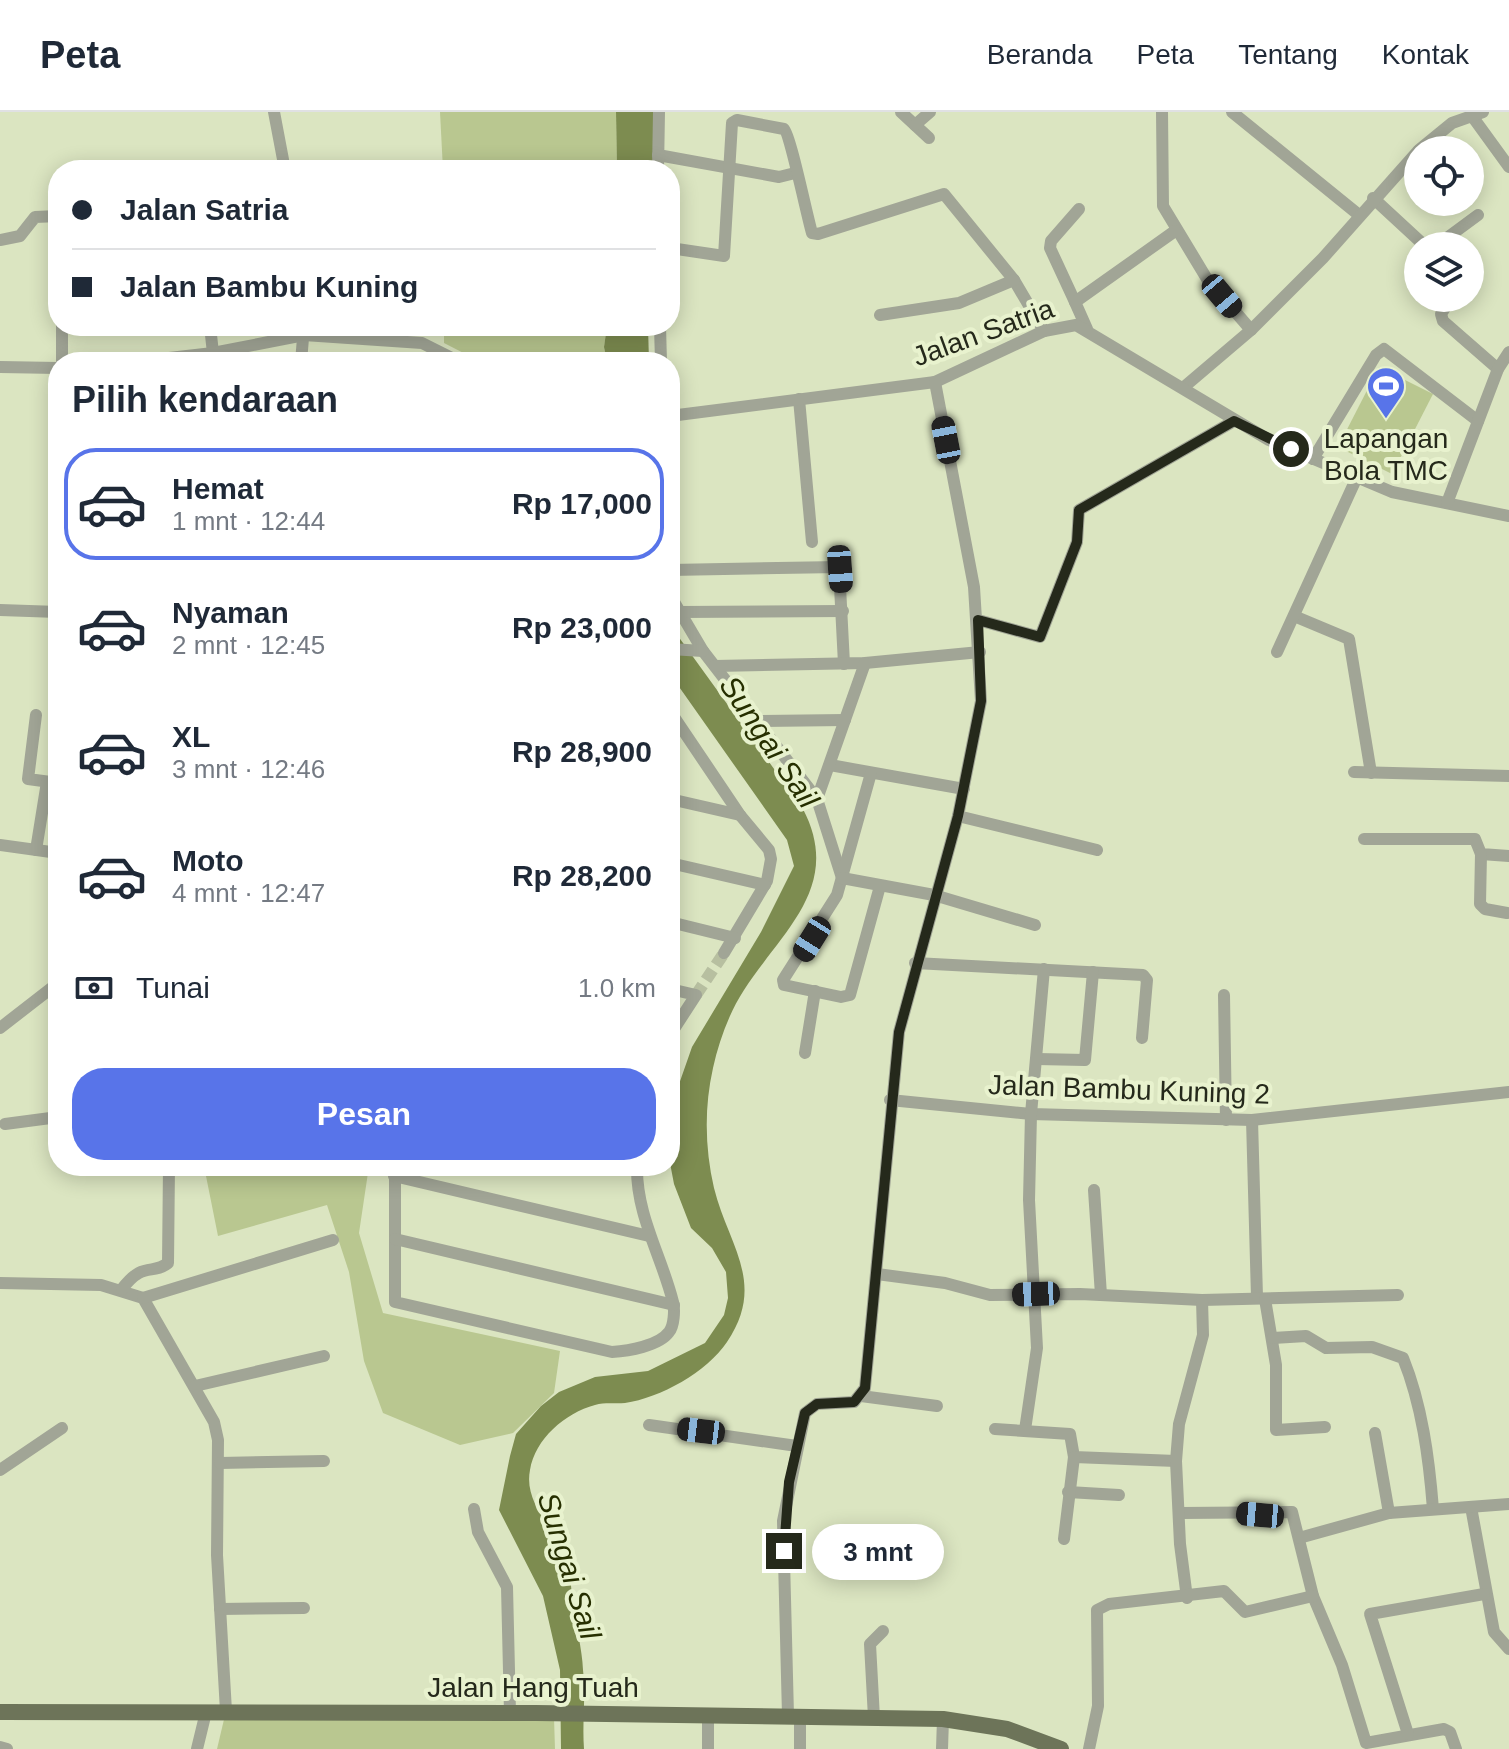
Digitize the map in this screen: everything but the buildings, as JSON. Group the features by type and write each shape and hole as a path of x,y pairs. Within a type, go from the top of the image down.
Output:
{"main road":[{"name":"Jalan Hang Tuah","path":"0,1712 591,1713 943,1719 996,1726 1061,1749"}],"street":[{"path":"274,112 283,160"},
{"path":"658,160 659,112"},
{"path":"901,112 929,138"},
{"path":"915,125 930,112"},
{"path":"1162,112 1163,206 1175,231 1207,279 1251,330"},
{"path":"1232,112 1359,215"},
{"path":"1441,112 1452,123"},
{"path":"1437,136 1452,123 1478,114 1509,167"},
{"path":"680,249 724,256 730,128 737,120 788,131 795,173 815,234 939,194 949,196 1014,280 1044,331"},
{"path":"658,155 779,177 795,173"},
{"path":"1184,387 1251,330 1323,258 1404,166"},
{"path":"1373,198 1410,232"},
{"path":"1079,209 1051,241 1050,248 1087,329"},
{"path":"0,240 20,236 35,217 48,216"},
{"path":"1455,232 1477,216"},
{"path":"1075,302 1175,231"},
{"path":"880,315 959,303 1014,280"},
{"path":"1442,312 1443,321 1498,369"},
{"name":"Jalan Satria","path":"680,415 935,382 1044,331 1066,325 1087,329 1234,421 1313,459 1392,492 1509,516"},
{"path":"217,352 283,336"},
{"path":"353,336 422,343 440,352"},
{"path":"1313,459 1376,355 1384,349 1478,421"},
{"path":"1447,503 1498,369 1509,352"},
{"path":"0,367 48,368"},
{"path":"861,1396 877,1274 890,1100 899,1032 915,963 958,816 981,701 978,620 935,382"},
{"path":"799,399 812,542"},
{"path":"978,620 1040,637 1077,542 1079,510 1234,421"},
{"path":"1277,652 1357,477"},
{"path":"680,570 837,566 840,569 844,664"},
{"path":"0,610 48,612"},
{"path":"842,878 817,799 715,666 699,651 680,612 843,611"},
{"path":"1294,616 1349,639 1371,773"},
{"path":"680,650 699,651"},
{"path":"715,666 865,663 980,652"},
{"path":"817,799 865,663"},
{"path":"36,715 28,779 48,782"},
{"path":"756,721 845,720"},
{"path":"680,726 740,815 769,850 771,872 724,953"},
{"path":"680,736 688,738"},
{"path":"830,765 964,789"},
{"path":"1354,772 1509,776"},
{"path":"871,773 842,878 823,922 783,980 784,985 846,998 850,995 880,886"},
{"path":"680,801 740,815"},
{"path":"36,850 48,803"},
{"path":"958,816 1097,850"},
{"path":"1364,839 1475,839 1481,854 1480,904 1485,909 1507,913"},
{"path":"0,845 48,852"},
{"path":"1481,854 1509,856"},
{"path":"680,865 765,885"},
{"path":"842,878 934,895 1035,925"},
{"path":"680,924 735,938"},
{"path":"915,963 1143,975 1147,980 1142,1038"},
{"path":"1025,1430 1037,1348 1029,1200 1031,1114 1044,969"},
{"path":"1037,1059 1085,1060 1093,972"},
{"path":"680,991 696,995 680,1020"},
{"path":"805,1053 815,991"},
{"path":"0,1028 48,995"},
{"path":"1224,995 1226,1120"},
{"name":"Jalan Bambu Kuning 2","path":"890,1100 1031,1114 1252,1120 1509,1092"},
{"path":"5,1124 48,1118"},
{"path":"1252,1120 1261,1298 1273,1338 1276,1430 1325,1427"},
{"path":"122,1289 140,1270 164,1267 168,1263 169,1176"},
{"path":"394,1176 393,1298 399,1305 612,1352 632,1350 669,1334 674,1305 649,1236 638,1176"},
{"path":"414,1176 649,1236"},
{"path":"1094,1190 1101,1295"},
{"path":"395,1239 674,1305"},
{"path":"143,1298 333,1240"},
{"path":"877,1274 945,1283 990,1295 1101,1295 1202,1300 1398,1295"},
{"path":"0,1283 122,1289 143,1298 195,1386 214,1422 220,1463 217,1555 226,1711"},
{"path":"1187,1598 1180,1544 1181,1513 1176,1461 1179,1424 1203,1335 1202,1300"},
{"path":"1273,1338 1306,1336 1326,1348 1372,1347 1403,1358 1411,1377 1429,1460 1433,1509"},
{"path":"195,1386 294,1360 324,1356"},
{"path":"800,1749 794,1716 783,1521 805,1413 810,1407 845,1404 861,1396 937,1406"},
{"path":"649,1425 797,1446"},
{"path":"0,1470 62,1428"},
{"path":"995,1429 1070,1434 1074,1457 1064,1539"},
{"path":"1375,1433 1389,1513"},
{"path":"1074,1457 1176,1461"},
{"path":"220,1463 324,1461"},
{"path":"1068,1492 1119,1495"},
{"path":"1299,1538 1389,1513 1509,1504"},
{"path":"1471,1507 1484,1594 1494,1632 1509,1649"},
{"path":"474,1509 478,1532 507,1587 510,1713"},
{"path":"1181,1513 1292,1512 1313,1596 1342,1665 1366,1743 1444,1729 1450,1732 1456,1749"},
{"path":"1089,1749 1098,1706 1097,1610 1109,1604 1187,1598 1224,1591 1245,1612 1313,1596"},
{"path":"1408,1734 1370,1614 1484,1594"},
{"path":"220,1609 304,1608"},
{"path":"874,1718 870,1644 883,1631"},
{"path":"197,1749 206,1712"},
{"path":"708,1714 708,1749"},
{"path":"942,1749 943,1719"},
{"path":"0,1747 7,1749"}],"shaded area":[{"path":"440,112 616,112 617,160 442,160"},
{"path":"616,112 655,112 655,160 617,160"},
{"path":"444,336 606,336 605,352 462,352 444,343"},
{"path":"606,336 648,336 649,352 605,352"},
{"name":"Lapangan Bola TMC","path":"1379,367 1433,394 1392,474 1338,447"},
{"name":"Sungai Sail","path":"680,639 803,809 814,836 816,861 812,884 803,906 734,1008 718,1048 710,1083 707,1128 714,1188 741,1264 744,1282 744,1301 738,1321 718,1353 682,1382 653,1396 625,1403 599,1404 573,1414 545,1438 533,1459 529,1483 532,1495 568,1563 582,1662 584,1749 561,1749 560,1670 543,1596 499,1510 510,1456 516,1434 541,1406 559,1392 595,1377 648,1371 705,1343 724,1315 728,1298 726,1272 712,1248 691,1228 672,1176 680,1176 680,1081 692,1047 761,932 794,866 787,840 680,688"},
{"path":"206,1176 368,1176 359,1233 383,1313 560,1351 554,1393 513,1433 460,1445 383,1413 364,1361 349,1272 327,1205 218,1236"},
{"path":"226,1711 554,1718 555,1749 217,1749"}],"tunnel":[{"path":"696,995 724,953"}],"place":[{"name":"Lapangan Bola TMC","path":"1386,420"}],"route":[{"path":"784,1551 783,1521 805,1413 817,1404 854,1402 865,1388 891,1090 899,1032 915,963 958,816 981,701 978,620 1040,637 1077,542 1079,510 1234,421 1291,449"}]}
